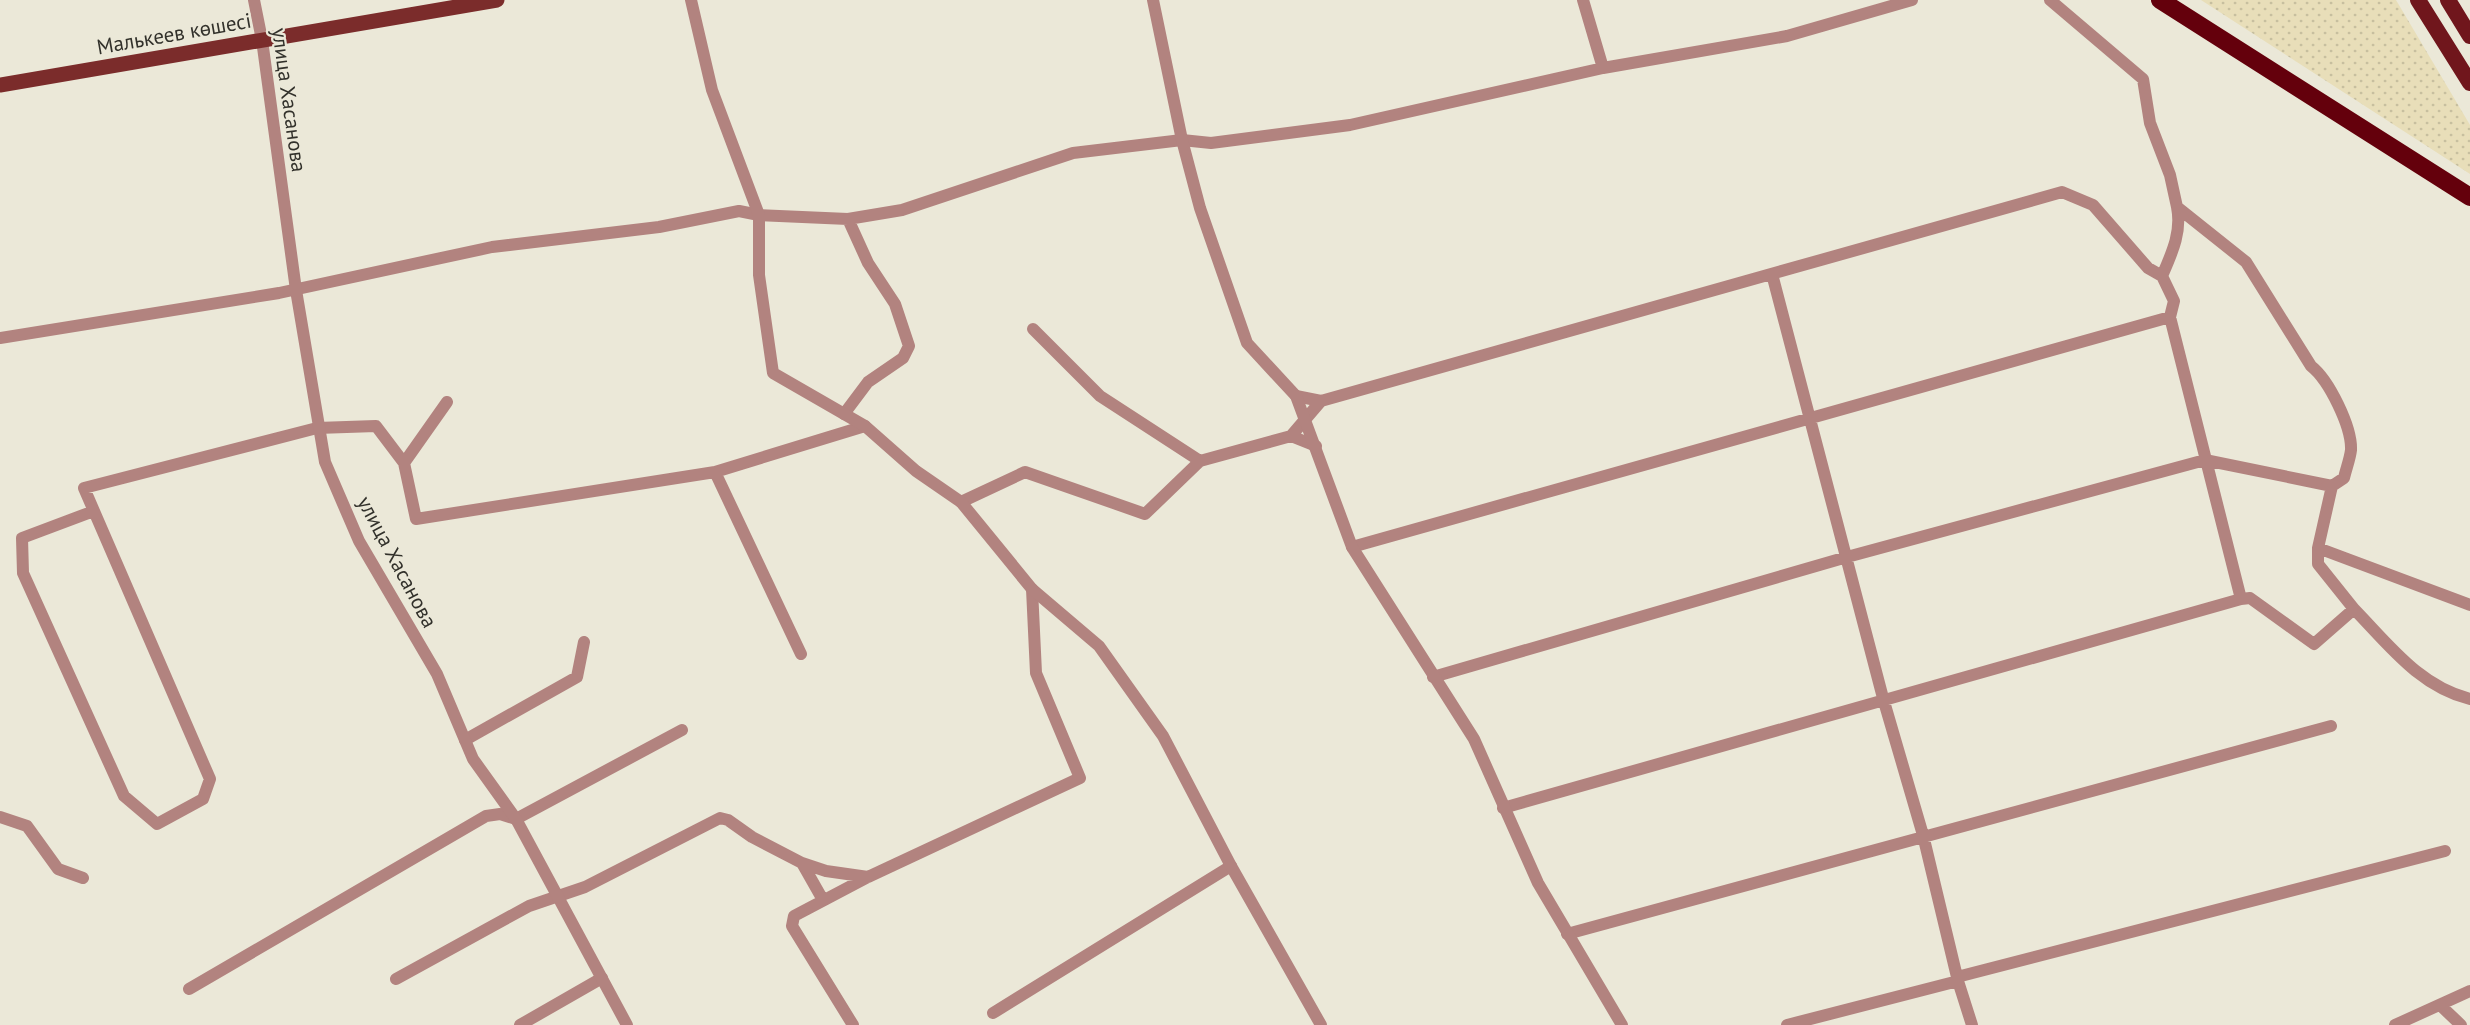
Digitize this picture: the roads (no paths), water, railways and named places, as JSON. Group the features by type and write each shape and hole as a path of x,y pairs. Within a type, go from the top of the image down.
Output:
{"highway":[{"path":"2160,0 2470,197"},
{"path":"2418,0 2470,83"},
{"path":"2448,0 2470,36"}],"main road":[{"name":"Малькеев көшесі","path":"0,85 497,0"}],"street":[{"name":"улица Хасанова","path":"254,0 262,40 317,429 325,462 359,541 437,674 473,759 516,819 627,1025"},
{"path":"691,0 712,90 759,215 759,275 773,374 865,426 916,471 961,502 1032,589 1099,646 1163,736 1231,866 1321,1025"},
{"path":"1152,0 1182,140 1200,208 1247,343 1296,396 1352,547 1474,739 1538,883 1622,1025"},
{"path":"1583,0 1603,68"},
{"path":"0,338 296,290 492,247 659,227 739,211 759,215 848,219 902,210 1073,153 1182,140 1211,143 1350,125 1603,68 1787,36 1912,0"},
{"path":"2050,0 2143,79 2150,123 2170,175 2180,222 2174,250 2162,276"},
{"path":"1296,396 1321,401 2062,192 2093,204 2148,268 2162,276 2174,301 2170,317 2241,599"},
{"path":"2177,207 2246,262 2311,366 2321,374 2347,424 2351,450 2344,478 2332,486 2318,548 2318,564 2354,609 2413,671 2450,694 2470,699"},
{"path":"844,414 868,382 903,358 909,346 895,304 868,263 848,219"},
{"path":"1772,274 1808,420 1847,557 1883,698 1923,835 1958,979 1973,1025"},
{"path":"1352,547 2170,317"},
{"path":"1034,329 1100,396 1200,461"},
{"path":"961,502 1025,472 1145,514 1200,461 1291,436 1321,401"},
{"path":"404,463 447,402"},
{"path":"94,511 22,538 23,573 124,796 157,824 203,799 210,779 94,511 84,488 317,429 376,426 404,463 416,519 715,472 865,426"},
{"path":"1291,436 1316,446"},
{"path":"1433,677 1847,557 2205,460 2332,486"},
{"path":"715,472 801,654"},
{"path":"2318,548 2470,605"},
{"path":"853,1025 792,926 794,916 868,877 1080,778 1036,673 1032,589"},
{"path":"1503,807 1883,698 2241,599 2250,598 2314,644 2354,609"},
{"path":"465,740 577,677 584,642"},
{"path":"1567,934 1923,835 2331,726"},
{"path":"189,989 486,816 500,814 516,819 682,730"},
{"path":"0,817 27,826 58,869 83,878"},
{"path":"396,979 529,906 585,887 720,818 728,820 752,837 802,863 826,871 868,877"},
{"path":"1787,1025 2445,851"},
{"path":"802,863 823,900"},
{"path":"993,1013 1231,866"},
{"path":"520,1025 602,978"},
{"path":"2395,1025 2470,991"},
{"path":"2440,1005 2461,1025"}]}
